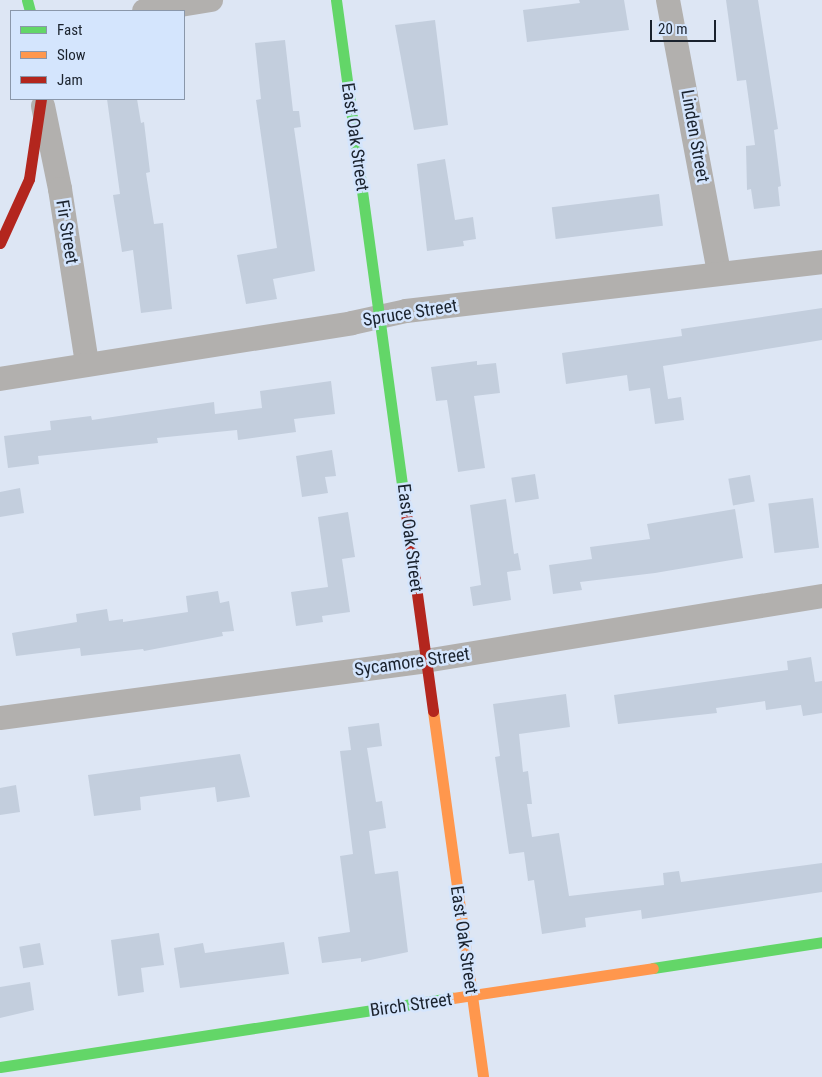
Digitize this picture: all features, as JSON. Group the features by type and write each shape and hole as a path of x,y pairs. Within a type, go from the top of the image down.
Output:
{"street":[{"path":"150,10 211,0"},
{"name":"East Oak Street","path":"336,0 381,316 426,661 484,1077"},
{"name":"Linden Street","path":"668,0 719,274"},
{"path":"0,243 30,179 42,100"},
{"name":"Fir Street","path":"42,100 60,189 86,364"},
{"name":"Spruce Street","path":"0,379 381,316 822,262"},
{"name":"Sycamore Street","path":"0,718 426,661 822,596"},
{"name":"Birch Street","path":"0,1067 472,997 822,942"}],"building":[{"path":"579,0 624,0 629,30 527,42 523,10 580,3"},
{"path":"726,0 758,0 778,129 774,130 781,186 778,187 780,206 754,209 751,189 747,190 746,146 755,145 746,80 737,81"},
{"path":"435,20 448,125 414,130 395,25"},
{"path":"285,40 293,111 299,111 301,127 294,128 315,271 273,279 277,299 246,304 237,255 277,248 256,100 261,99 255,43"},
{"path":"107,100 137,100 141,123 144,122 150,172 146,173 154,224 163,223 172,309 141,313 133,250 122,252 113,195 120,194"},
{"path":"445,159 455,220 473,217 476,239 463,241 464,246 427,251 417,164"},
{"path":"659,194 663,226 556,239 552,207"},
{"path":"822,308 822,340 663,366 668,399 681,397 684,420 655,424 650,388 629,391 627,375 566,384 562,353 682,336 681,329"},
{"path":"477,361 477,365 496,363 500,393 474,396 485,468 458,472 447,400 436,401 431,367"},
{"path":"331,381 335,414 294,419 296,432 238,440 237,430 157,438 158,443 38,456 39,464 8,468 4,436 51,430 50,421 91,416 92,420 214,402 215,414 262,408 260,391"},
{"path":"332,450 336,476 325,477 328,493 302,497 296,456"},
{"path":"535,474 539,499 515,502 511,478"},
{"path":"750,475 755,502 733,505 728,479"},
{"path":"20,488 24,513 0,517 0,492"},
{"path":"813,498 819,548 774,553 768,503"},
{"path":"506,499 514,554 518,553 521,570 507,572 511,600 473,606 470,587 481,585 470,505"},
{"path":"735,509 743,558 655,573 580,582 582,590 553,594 549,565 592,559 590,547 650,539 647,524"},
{"path":"348,512 355,557 342,559 350,612 322,616 323,622 296,626 291,592 328,587 318,517"},
{"path":"218,591 220,603 229,601 234,631 222,632 223,636 144,651 143,649 81,656 80,648 16,656 12,633 77,622 76,614 107,609 109,621 123,619 123,622 188,612 186,596"},
{"path":"811,657 815,682 822,681 822,713 803,716 801,705 766,710 765,701 716,708 717,713 618,724 614,695 788,670 787,661"},
{"path":"566,694 570,727 519,734 523,772 528,771 532,804 527,804 532,837 559,833 569,896 664,885 663,873 679,871 681,882 822,863 822,892 642,919 641,910 585,918 586,927 542,934 534,880 528,881 524,852 509,854 495,757 500,756 493,704"},
{"path":"379,723 382,746 367,748 376,802 382,801 386,828 369,831 375,874 398,871 408,952 361,962 361,958 322,963 318,937 350,932 340,856 353,854 340,751 351,750 348,727"},
{"path":"240,754 250,797 217,802 215,787 140,797 141,810 94,816 88,775"},
{"path":"16,785 20,812 0,815 0,788"},
{"path":"159,933 164,965 141,968 144,992 118,996 111,940"},
{"path":"284,942 289,974 180,988 174,948 203,943 205,953"},
{"path":"40,943 44,965 23,968 19,947"},
{"path":"30,982 34,1010 0,1018 0,987"}],"traffic: fast":[{"path":"27,0 30,10"},
{"path":"336,0 404,499"},
{"path":"653,968 822,942"},
{"path":"0,1067 453,998"}],"traffic: slow":[{"path":"433,711 483,1077"},
{"path":"453,998 653,968"}],"traffic: jam":[{"path":"0,243 29,179 41,100"},
{"path":"404,499 433,711"}]}
